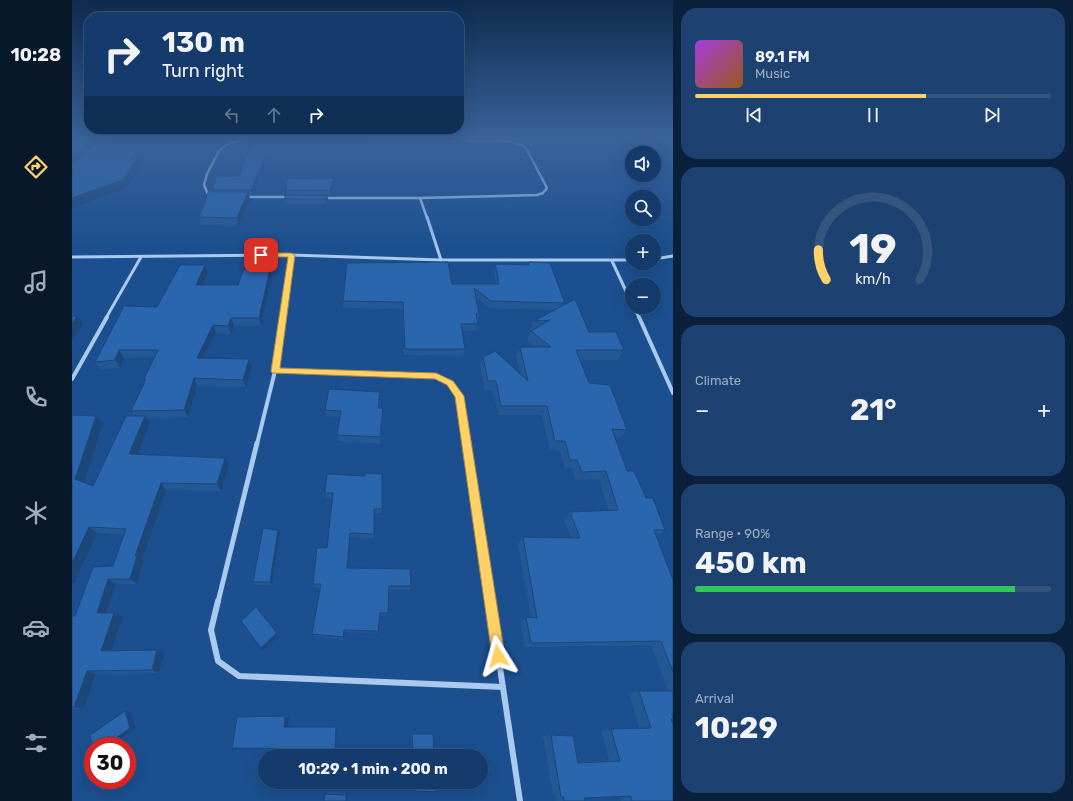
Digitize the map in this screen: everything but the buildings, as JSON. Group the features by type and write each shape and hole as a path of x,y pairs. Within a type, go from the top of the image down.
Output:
{"street":[{"path":"206,176 204,185 208,194 213,195"},
{"path":"319,198 420,198 537,195 543,193 547,188 541,176"},
{"path":"241,197 296,197"},
{"path":"420,198 441,260"},
{"path":"291,255 275,371 211,630 218,661 239,676 503,687"},
{"path":"72,257 291,255 441,260 569,258 625,260"},
{"path":"661,258 673,256"},
{"path":"72,379 141,257"},
{"path":"612,261 625,289"},
{"path":"637,314 673,393"},
{"path":"275,371 436,376 450,383 460,396 520,801"}],"route":[{"path":"261,255 291,255 275,371 436,376 450,383 460,396 498,656"}]}
